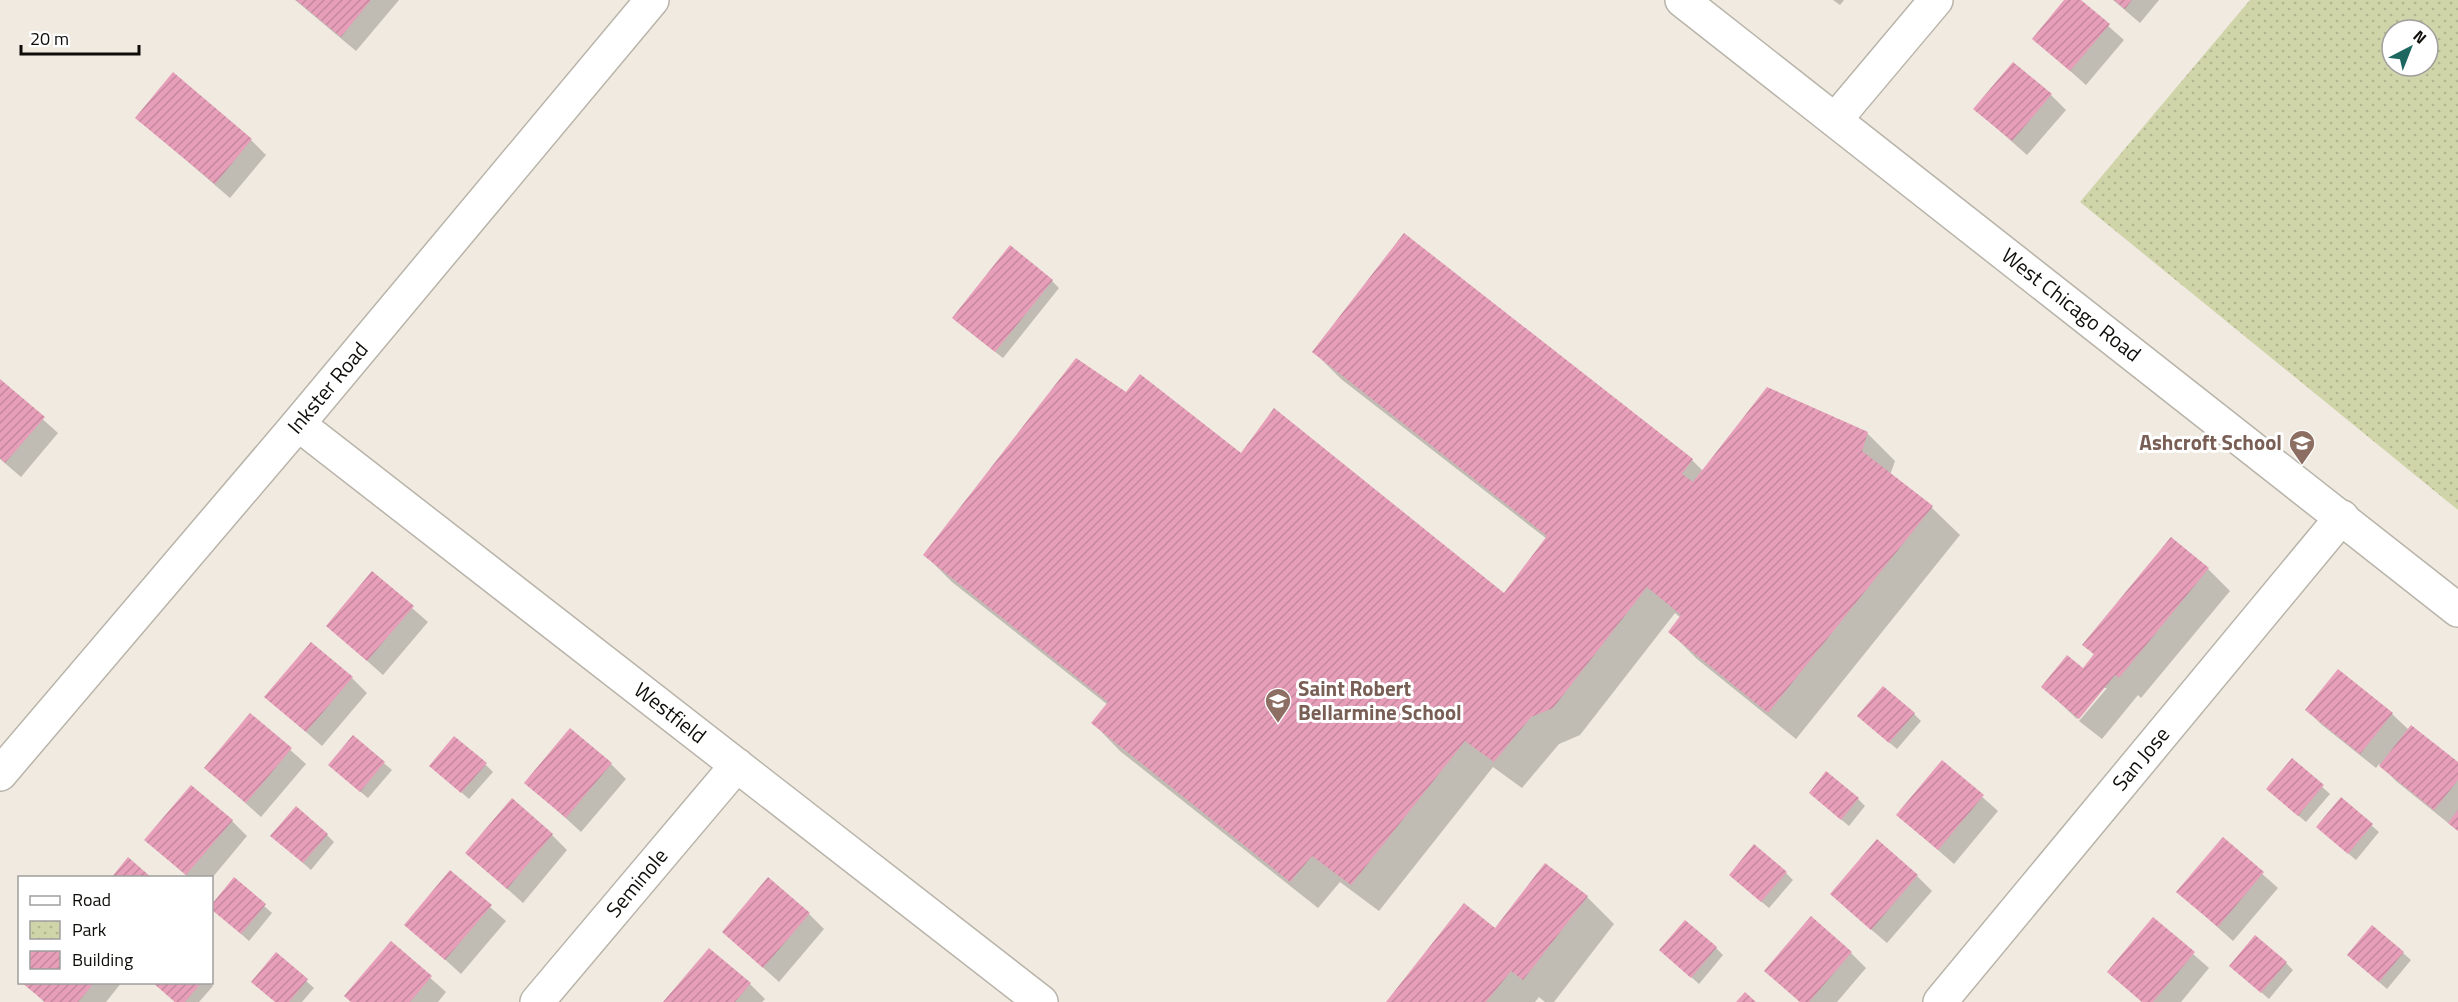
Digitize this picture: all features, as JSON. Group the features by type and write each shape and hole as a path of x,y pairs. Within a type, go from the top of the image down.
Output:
{"street":[{"name":"Inkster Road","path":"0,774 298,424 651,0"},
{"name":"West Chicago Road","path":"1682,0 2458,610"},
{"path":"1835,120 1936,0"},
{"name":"Westfield","path":"298,424 1041,1002"},
{"name":"San Jose","path":"1940,1002 2342,517"},
{"name":"Seminole","path":"537,1002 737,765"}],"green space":[{"path":"2250,0 2458,0 2458,510 2080,202"}],"building":[{"path":"296,0 371,0 341,37"},
{"path":"2064,0 2081,0 2110,24 2070,71 2032,39"},
{"path":"2114,0 2132,0 2125,9"},
{"path":"2013,62 2052,94 2012,141 1973,109"},
{"path":"173,72 252,139 215,184 135,118"},
{"path":"1404,233 1693,459 1682,474 1693,482 1767,387 1868,432 1862,451 1933,506 1768,713 1668,632 1681,615 1647,587 1553,708 1531,717 1494,762 1465,741 1351,885 1312,856 1290,882 1091,723 1108,702 923,555 1076,358 1126,392 1140,374 1241,453 1274,408 1504,593 1547,536 1312,352"},
{"path":"1010,245 1053,280 995,352 952,318"},
{"path":"0,379 45,417 5,463 0,458"},
{"path":"2171,537 2209,568 2119,678 2115,675 2079,719 2041,687 2067,655 2083,668 2094,654 2082,645"},
{"path":"372,571 414,606 367,661 326,626"},
{"path":"311,642 353,677 306,732 264,697"},
{"path":"2338,669 2393,713 2360,754 2305,710"},
{"path":"1883,686 1915,713 1889,743 1857,716"},
{"path":"250,713 292,748 246,803 204,768"},
{"path":"2411,725 2458,762 2458,780 2434,810 2379,766"},
{"path":"570,728 612,763 566,818 524,783"},
{"path":"353,735 385,762 360,792 328,765"},
{"path":"454,736 487,763 461,793 429,766"},
{"path":"2292,758 2324,785 2298,816 2266,789"},
{"path":"1942,760 1984,795 1938,850 1896,815"},
{"path":"1826,771 1859,798 1841,820 1809,793"},
{"path":"191,785 233,820 186,875 144,840"},
{"path":"2341,797 2373,824 2348,854 2316,827"},
{"path":"512,798 553,834 507,889 465,853"},
{"path":"296,806 328,834 303,863 270,836"},
{"path":"2458,810 2458,831 2448,823"},
{"path":"2223,837 2264,872 2218,927 2176,892"},
{"path":"1877,839 1918,875 1871,930 1830,894"},
{"path":"1754,844 1787,872 1761,902 1729,875"},
{"path":"128,857 150,876 113,876"},
{"path":"1545,863 1588,896 1523,980 1511,971 1486,1002 1386,1002 1464,903 1495,928"},
{"path":"450,870 492,905 445,960 404,925"},
{"path":"234,877 266,904 241,934 213,911 213,903"},
{"path":"768,877 810,913 763,968 722,932"},
{"path":"1811,916 1852,952 1809,1002 1800,1002 1764,971"},
{"path":"2153,917 2195,952 2153,1002 2142,1002 2107,972"},
{"path":"1685,920 1717,947 1691,978 1659,950"},
{"path":"2372,925 2404,952 2379,982 2347,955"},
{"path":"2255,935 2287,962 2261,993 2229,966"},
{"path":"391,941 432,976 410,1002 351,1002 344,996"},
{"path":"709,948 751,983 735,1002 663,1002"},
{"path":"276,952 308,979 289,1002 275,1002 251,982"},
{"path":"23,984 93,984 78,1002 45,1002"},
{"path":"154,984 200,984 185,1002 175,1002"},
{"path":"1745,992 1756,1002 1736,1002"}],"place":[{"name":"Ashcroft School","path":"2302,466"},
{"name":"Saint Robert Bellarmine School","path":"1278,724"}]}
